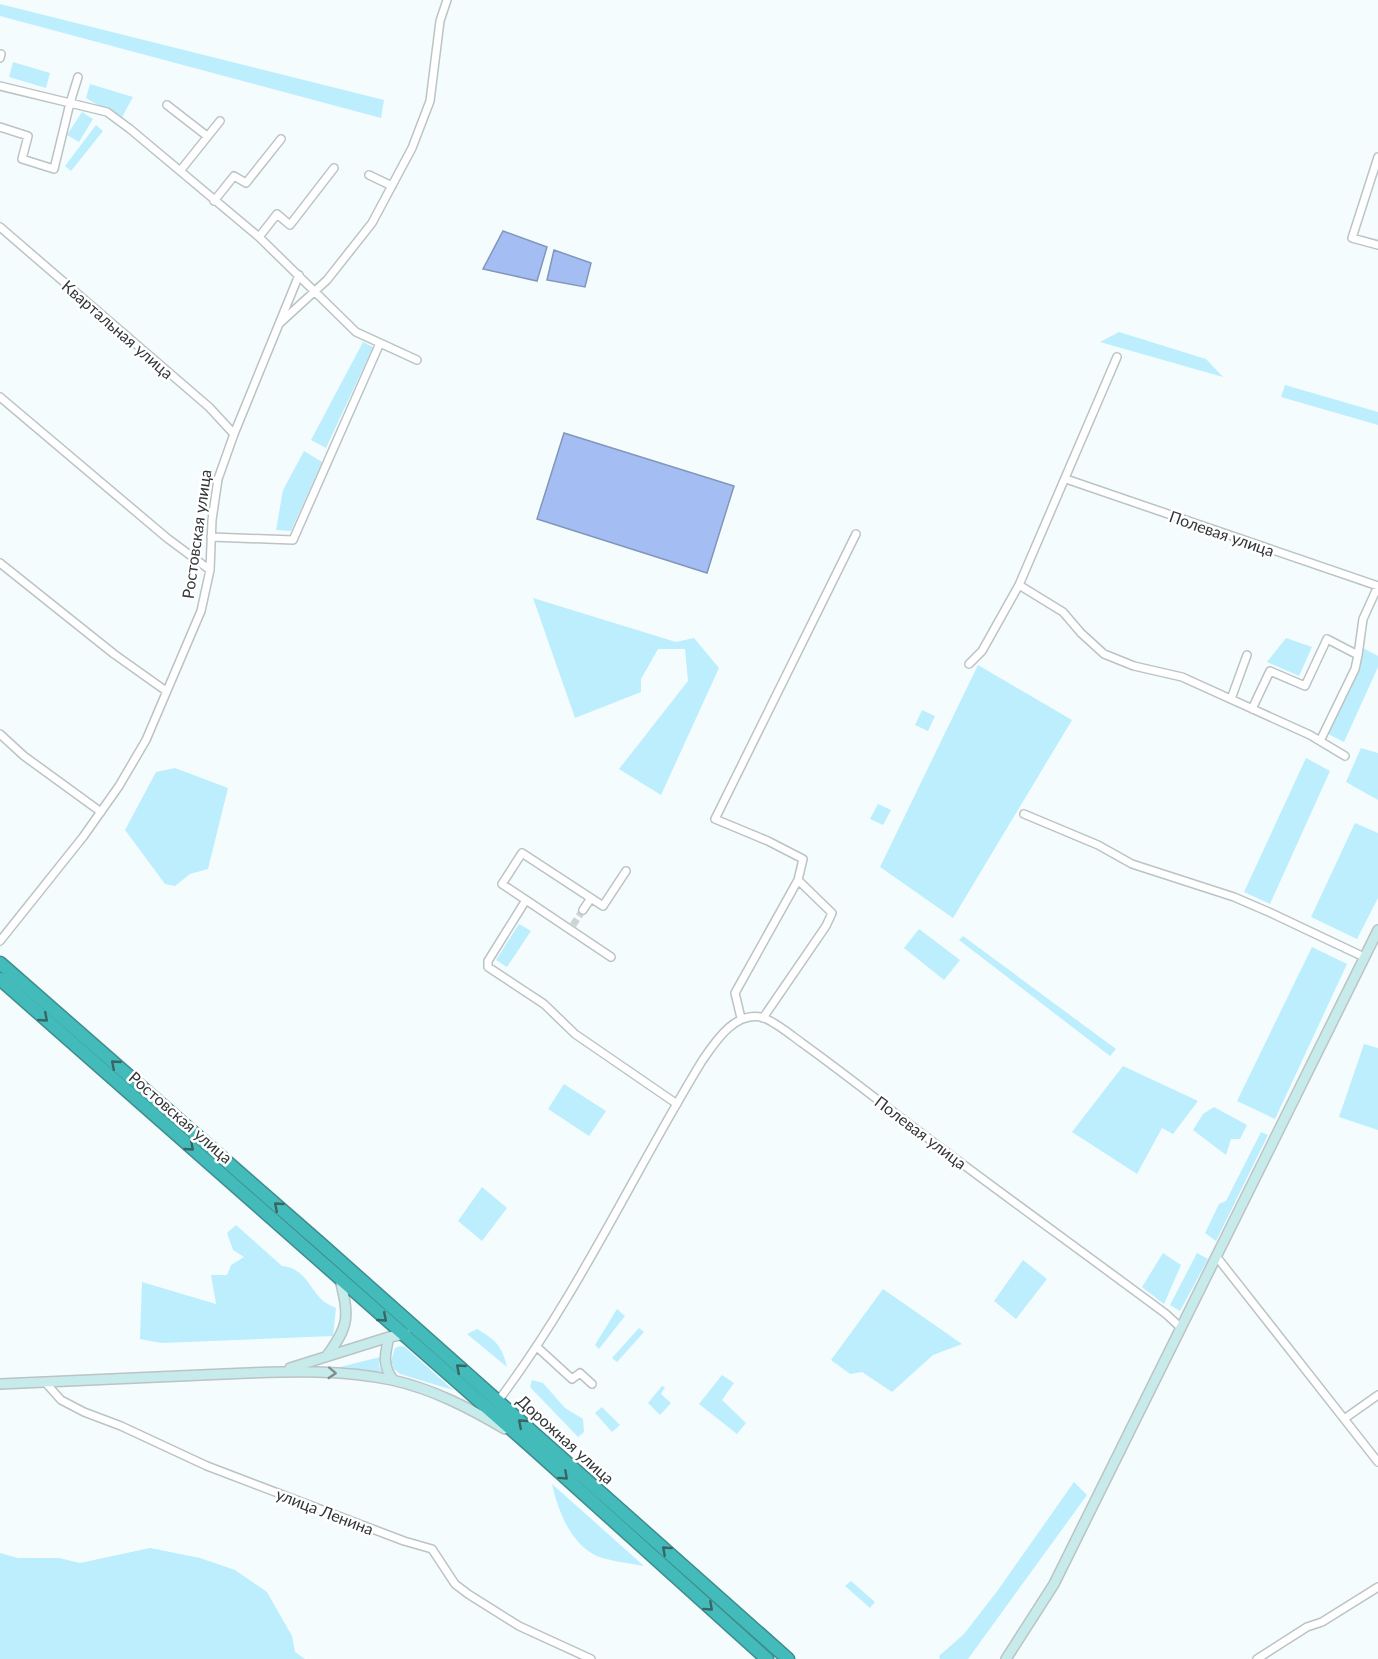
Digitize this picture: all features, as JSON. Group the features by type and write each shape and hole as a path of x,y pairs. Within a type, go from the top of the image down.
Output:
{"highway":[{"name":"Ростовская улица","path":"0,963 322,1245"},
{"name":"Ростовская улица","path":"0,979 340,1279"},
{"name":"Дорожная улица","path":"322,1245 788,1659"},
{"name":"Дорожная улица","path":"340,1279 767,1659"}],"main road":[{"path":"1006,1659 1054,1584 1378,930"},
{"path":"326,1358 338,1341 346,1323 346,1308 340,1279"},
{"path":"273,1372 301,1366 389,1337 402,1334 423,1335"},
{"path":"389,1337 384,1361 386,1370 393,1380"},
{"path":"0,1384 273,1372 359,1375 393,1380 440,1395 520,1437"}],"street":[{"name":"Ростовская улица","path":"0,941 83,837 119,786 146,740 201,611 210,570 211,537 218,479 278,325 327,280 372,223 412,148 430,101 440,21 447,0"},
{"path":"0,127 28,136 22,159 54,169 78,77"},
{"path":"1,88 107,112 259,237 356,332 417,360"},
{"path":"167,105 207,136"},
{"path":"180,171 220,121"},
{"path":"214,201 234,176 246,183 281,139"},
{"path":"1378,157 1352,238 1378,245"},
{"path":"259,237 277,214 290,225 334,168"},
{"path":"369,175 392,186"},
{"name":"Квартальная улица","path":"0,228 209,407 234,434"},
{"path":"278,325 299,275"},
{"path":"211,537 293,540 380,343"},
{"path":"969,664 982,651 1019,585 1117,357"},
{"path":"0,397 167,538 210,570"},
{"name":"Полевая улица","path":"1066,479 1378,586"},
{"path":"741,1018 735,993 798,880 803,859 768,841 715,819 856,534"},
{"path":"0,562 114,654 166,691"},
{"path":"1019,585 1063,612 1104,654 1134,666 1182,677 1320,741 1345,756"},
{"path":"1320,741 1355,669 1363,619 1378,586"},
{"path":"1252,709 1270,671 1305,686 1327,639 1358,655"},
{"path":"1231,699 1247,656"},
{"path":"0,734 24,756 101,812"},
{"path":"1024,814 1098,845 1132,864 1233,897 1262,909 1364,957"},
{"path":"611,957 572,927 502,884 522,853 603,906 626,871"},
{"path":"498,1401 537,1347 597,1250 677,1104 718,1037 741,1018 763,1018 826,926 832,913 798,880"},
{"path":"584,910 591,898"},
{"path":"526,900 488,961 488,967 544,1004 575,1034 677,1104"},
{"name":"Полевая улица","path":"763,1018 834,1066 955,1159 1166,1314 1180,1327"},
{"path":"1216,1256 1378,1462"},
{"path":"537,1347 572,1379 579,1373 592,1384"},
{"name":"улица Ленина","path":"45,1382 61,1400 84,1413 121,1426 207,1466 404,1541 432,1549 455,1584 468,1594 519,1626 591,1659"},
{"path":"1344,1419 1378,1395"},
{"path":"1257,1659 1307,1627 1322,1622 1378,1587"}],"shaded area":[{"path":"0,4 384,100 381,118 0,16"},
{"path":"13,62 50,73 46,88 9,77"},
{"path":"90,84 133,97 121,119 86,98"},
{"path":"82,112 93,119 79,142 67,135"},
{"path":"96,125 103,131 71,171 65,166"},
{"path":"1119,332 1206,359 1223,377 1100,342"},
{"path":"363,342 373,347 326,448 311,440"},
{"path":"1285,385 1378,412 1378,425 1281,397"},
{"path":"304,451 322,462 291,531 276,530 283,490"},
{"path":"533,598 676,642 694,638 719,668 661,795 619,769 688,681 685,649 658,649 641,679 641,692 575,718"},
{"path":"1286,638 1312,647 1299,676 1267,662"},
{"path":"1363,648 1378,656 1378,667 1344,742 1328,734 1360,667"},
{"path":"978,665 1072,720 953,918 880,867"},
{"path":"922,710 935,716 928,731 915,725"},
{"path":"1361,748 1378,753 1378,800 1346,782"},
{"path":"1306,758 1330,771 1270,904 1244,892"},
{"path":"175,768 228,788 208,869 190,874 175,886 165,884 125,830 156,772"},
{"path":"878,804 891,810 883,825 870,819"},
{"path":"1355,823 1378,833 1378,898 1357,939 1311,917"},
{"path":"519,924 531,931 507,967 496,960"},
{"path":"919,929 960,960 944,980 904,948"},
{"path":"963,936 1116,1049 1110,1056 959,940"},
{"path":"1312,947 1347,964 1275,1119 1237,1101"},
{"path":"1364,1044 1378,1048 1378,1130 1339,1117"},
{"path":"1123,1066 1198,1101 1173,1134 1162,1128 1137,1174 1072,1132"},
{"path":"564,1084 606,1111 589,1136 548,1109"},
{"path":"1214,1107 1247,1125 1240,1139 1231,1139 1226,1155 1193,1130 1203,1114"},
{"path":"1261,1132 1268,1135 1216,1241 1205,1233 1219,1204 1226,1201"},
{"path":"482,1187 507,1208 482,1241 458,1221"},
{"path":"236,1225 282,1266 296,1270 323,1301 336,1308 333,1336 161,1343 140,1339 142,1282 216,1304 211,1275 227,1275 231,1265 244,1257 233,1250 227,1233"},
{"path":"1163,1253 1181,1265 1164,1304 1142,1287"},
{"path":"1197,1253 1208,1259 1180,1311 1170,1305"},
{"path":"1023,1260 1047,1279 1016,1319 994,1301"},
{"path":"883,1289 962,1344 933,1355 892,1392 862,1372 850,1374 831,1360"},
{"path":"617,1309 625,1316 599,1349 595,1345"},
{"path":"639,1328 644,1332 617,1362 612,1358"},
{"path":"477,1329 497,1344 507,1367 467,1334"},
{"path":"405,1347 453,1390 400,1374 394,1369 391,1361 395,1348"},
{"path":"380,1357 379,1366 382,1372 336,1368"},
{"path":"722,1375 734,1383 722,1400 746,1423 737,1434 699,1404"},
{"path":"532,1380 543,1383 565,1408 583,1419 584,1432 578,1437 530,1387"},
{"path":"662,1386 665,1387 661,1394 671,1403 660,1415 648,1403"},
{"path":"602,1407 620,1425 612,1432 595,1413"},
{"path":"1074,1482 1087,1495 968,1659 940,1659 939,1656 964,1634 998,1590"},
{"path":"552,1484 644,1566 618,1562 593,1554 577,1541 566,1524"},
{"path":"150,1548 200,1558 235,1570 267,1592 292,1636 295,1652 305,1659 0,1659 0,1553 18,1558 59,1558 80,1563"},
{"path":"851,1581 875,1602 870,1608 845,1586"}],"water":[{"path":"503,231 547,247 537,281 483,269"},
{"path":"554,250 591,263 585,287 547,280"},
{"path":"564,433 734,486 707,573 537,519"}],"tunnel":[{"path":"573,925 583,910"}]}
